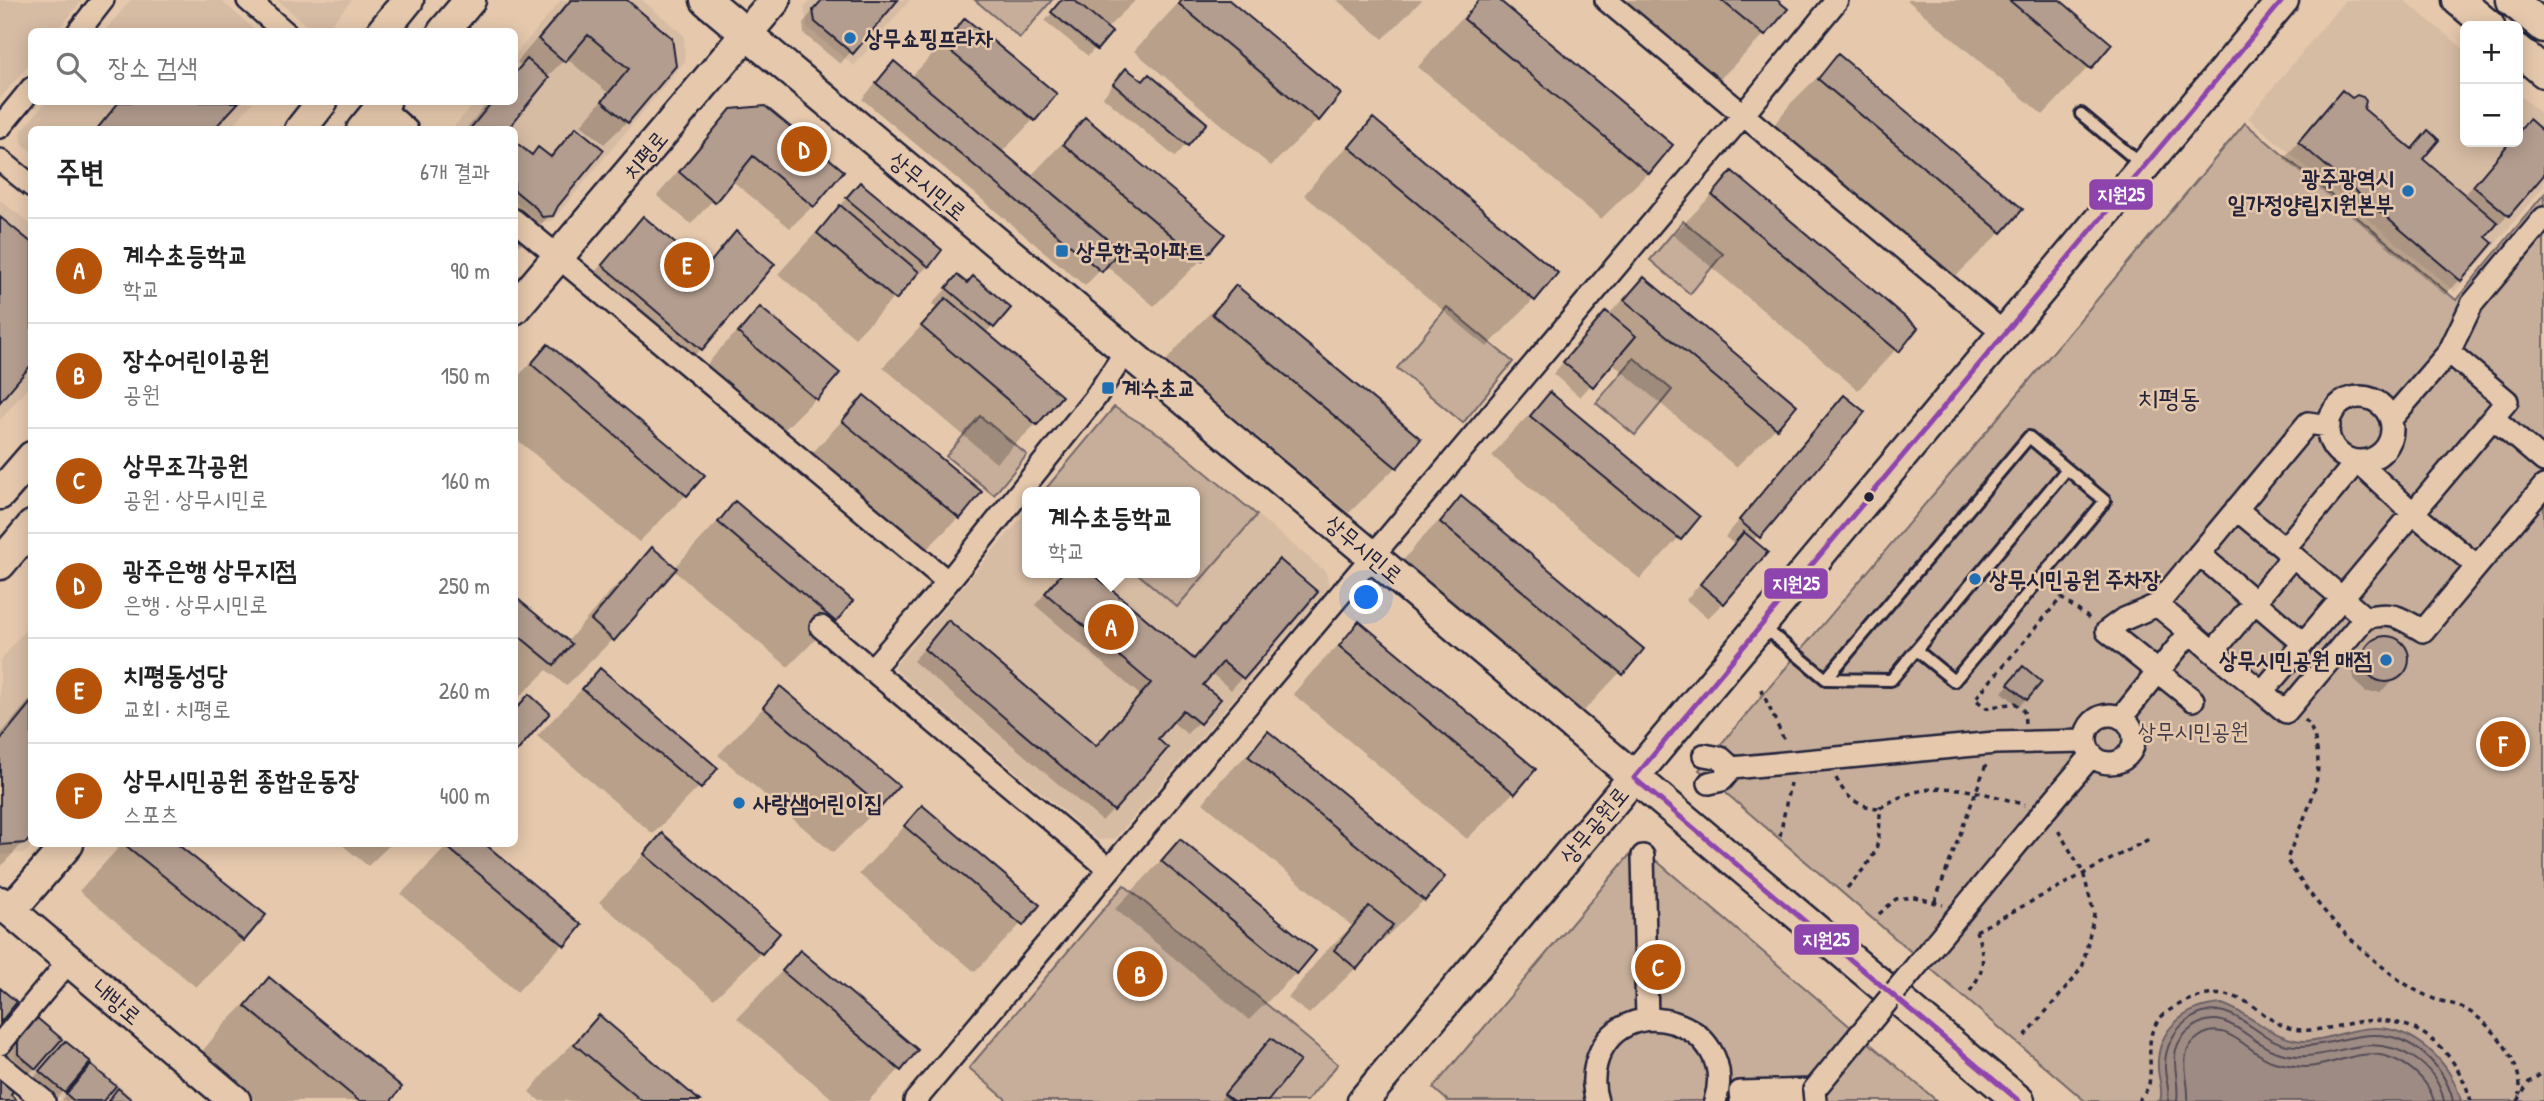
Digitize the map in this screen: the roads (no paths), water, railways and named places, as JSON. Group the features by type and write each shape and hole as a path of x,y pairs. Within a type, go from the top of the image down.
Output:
{"street":[{"path":"81,28 103,0"},
{"path":"248,0 280,28"},
{"path":"385,28 408,0"},
{"path":"446,28 470,0"},
{"name":"상무시민로","path":"706,0 2019,1101"},
{"name":"치평로","path":"518,304 775,0"},
{"path":"1606,0 2004,333"},
{"path":"915,1101 1837,0"},
{"name":"상무공원로","path":"1363,1101 2283,0"},
{"path":"2458,0 2484,21"},
{"path":"2511,0 2544,27"},
{"path":"2523,54 2544,72"},
{"path":"0,127 28,93"},
{"path":"303,126 320,105"},
{"path":"376,113 400,126"},
{"path":"0,160 28,183"},
{"path":"2213,652 2255,602 2288,552 2357,461 2377,457 2384,450 2390,441 2391,419 2449,352 2472,304 2544,218"},
{"path":"518,223 948,582"},
{"path":"1024,487 1095,398 1126,351"},
{"path":"2262,692 2507,401 2449,352"},
{"path":"2391,419 2378,402 2357,397 2338,407 2329,426 2329,436 2339,453 2357,461 2413,513 2477,566"},
{"path":"2493,418 2544,461"},
{"path":"2193,700 2107,631 2122,620 2157,605 2308,423 2329,426"},
{"path":"0,494 28,462"},
{"path":"2157,605 2286,712 2365,618 2383,613 2402,618 2423,631 2544,486"},
{"path":"871,670 948,582 1022,489"},
{"path":"2236,509 2365,618"},
{"path":"0,564 28,531"},
{"path":"2199,554 2303,643"},
{"path":"821,627 1109,869"},
{"path":"2121,718 2190,632"},
{"path":"1709,783 1722,780 1732,768 1995,743 2089,748 2098,760 2120,762 2134,744 2132,729 2121,718 2104,716 2091,725 2089,748 2040,816 1808,1097"},
{"path":"1704,755 1721,758 1732,768"},
{"path":"5,907 65,847"},
{"path":"1643,856 1647,1019"},
{"name":"내방로","path":"5,907 235,1101"},
{"path":"0,1044 69,961"},
{"path":"1597,1101 1594,1074 1599,1054 1611,1037 1627,1025 1647,1019 1668,1019 1687,1026 1703,1039 1714,1057 1719,1077 1718,1099"},
{"path":"0,1065 44,1101"}],"lane":[{"path":"2081,114 2143,166"},
{"path":"1826,679 2029,437 2105,501 1954,681 1916,650"},
{"path":"1760,624 1826,679 1891,680 2067,469"}],"water":[{"path":"2222,1004 2282,1036 2304,1041 2373,1028 2403,1034 2417,1040 2440,1061 2449,1073 2461,1101 2160,1101 2159,1054 2168,1031 2185,1015 2197,1009"}],"place":[{"name":"상무쇼핑프라자","path":"850,38"},
{"name":"광주은행 상무지점","path":"804,149"},
{"name":"광주광역시 일가정양립지원본부","path":"2408,191"},
{"name":"상무한국아파트","path":"1062,251"},
{"name":"치평동성당","path":"687,265"},
{"name":"계수초교","path":"1108,388"},
{"name":"상무시민공원 주차장","path":"1975,579"},
{"name":"계수초등학교","path":"1111,627"},
{"name":"상무시민공원 매점","path":"2386,660"},
{"name":"상무시민공원 종합운동장","path":"2503,744"},
{"name":"사랑샘어린이집","path":"739,803"},
{"name":"상무조각공원","path":"1658,967"},
{"name":"장수어린이공원","path":"1140,974"}],"district":[{"name":"치평동","path":"2169,398"}],"park label":[{"name":"상무시민공원","path":"2193,731"}]}
